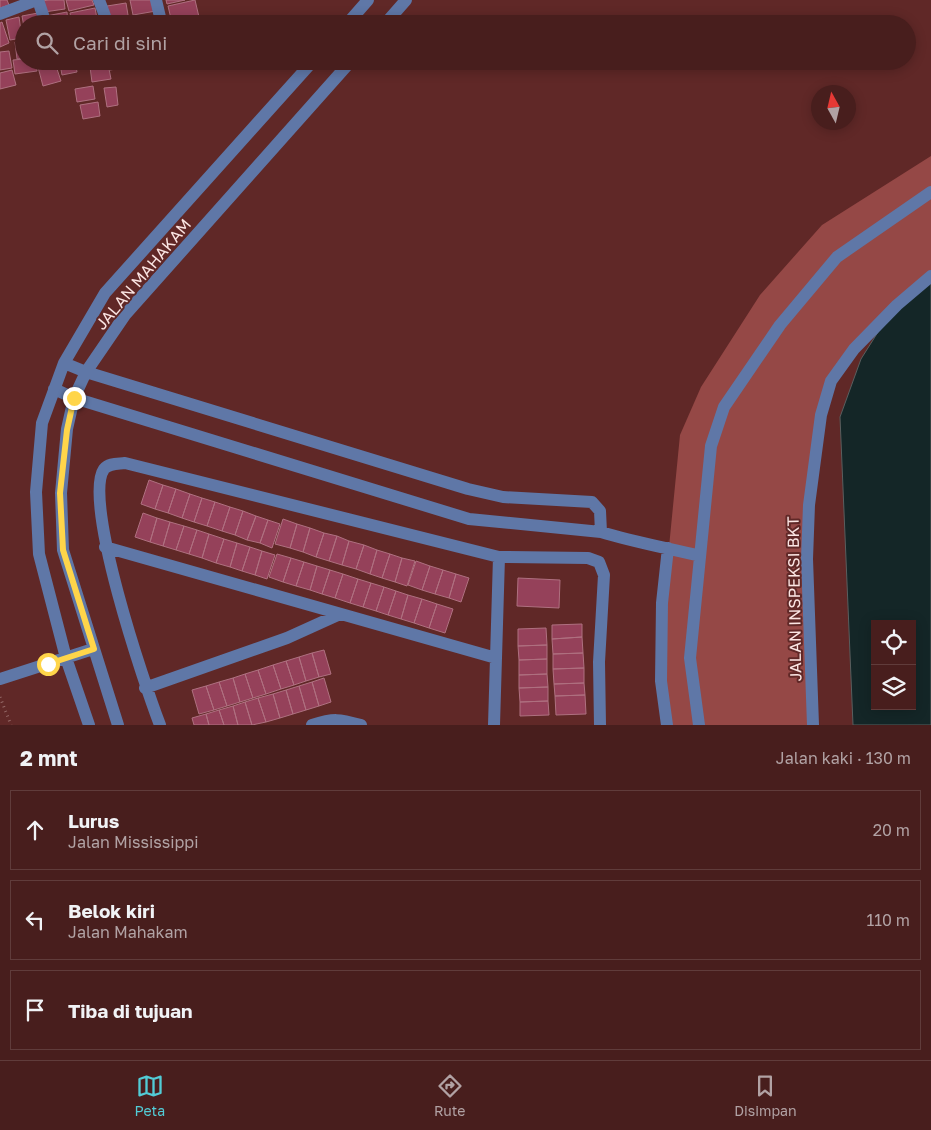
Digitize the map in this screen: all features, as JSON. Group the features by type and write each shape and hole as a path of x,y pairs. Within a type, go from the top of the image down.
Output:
{"street":[{"path":"0,14 36,0 42,15"},
{"path":"100,0 105,15"},
{"path":"156,0 160,15"},
{"path":"355,15 368,0"},
{"path":"393,15 406,0"},
{"name":"JALAN MAHAKAM","path":"89,725 66,658 39,554 36,492 42,423 64,363 104,293 305,70"},
{"name":"JALAN MAHAKAM","path":"118,725 63,550 60,493 67,430 74,398 86,372 125,315 343,70"},
{"path":"699,725 690,658 711,446 724,407 780,325 837,257 931,192"},
{"name":"JALAN INSPEKSI BKT","path":"813,725 806,559 809,504 821,415 830,381 854,349 897,305 931,276"},
{"path":"64,363 86,372 468,489 502,497 592,502 600,511 601,532"},
{"path":"54,389 74,398 469,519 601,532 638,543 700,556"},
{"path":"160,725 145,688 105,547 99,504 100,479 105,468 113,464 125,463 499,557 588,558 599,562 604,574 599,662 600,725"},
{"path":"105,547 496,658"},
{"path":"667,725 661,671 662,603 668,548"},
{"path":"494,725 499,557"},
{"path":"145,688 287,638 340,614"},
{"path":"2,678 94,649"},
{"path":"312,725 339,719 361,725"}],"path":[{"path":"0,697 11,725"}],"shaded area":[{"path":"931,156 931,276 847,359 821,415 807,577 814,725 667,725 661,681 669,547 680,435 701,387 760,295 822,225"},
{"path":"931,276 931,725 853,725 840,417 861,359 890,313"}],"building":[{"path":"0,0 7,0 9,5 0,8"},
{"path":"64,0 65,9 44,12 42,1"},
{"path":"66,0 92,0 94,5 69,11"},
{"path":"130,0 154,0 156,11 133,15"},
{"path":"166,0 185,0 167,4"},
{"path":"195,0 199,15 170,15 168,6"},
{"path":"126,3 128,15 108,15 107,6"},
{"path":"95,8 96,15 70,15 70,13"},
{"path":"67,12 67,15 51,15"},
{"path":"15,18 15,39 10,40 6,20"},
{"path":"2,22 9,43 0,47 0,23"},
{"path":"9,51 12,68 0,70 0,52"},
{"path":"13,60 15,60 15,70 37,71 15,74"},
{"path":"12,70 16,85 0,89 0,73"},
{"path":"39,70 57,70 61,81 43,86"},
{"path":"61,70 77,70 77,72 62,75"},
{"path":"90,70 109,70 111,79 92,82"},
{"path":"93,86 95,99 77,102 75,89"},
{"path":"116,87 118,105 107,107 104,88"},
{"path":"98,102 100,116 83,119 80,105"},
{"path":"149,480 163,485 155,509 141,504"},
{"path":"163,485 176,489 168,513 155,509"},
{"path":"176,489 190,494 182,518 168,513"},
{"path":"190,494 202,498 194,522 182,518"},
{"path":"202,498 215,502 207,526 194,522"},
{"path":"215,502 230,507 222,531 207,526"},
{"path":"230,507 243,511 235,535 222,531"},
{"path":"243,511 256,516 247,540 235,535"},
{"path":"143,513 157,518 150,542 135,537"},
{"path":"256,516 268,520 260,543 247,540"},
{"path":"157,518 170,522 163,546 150,542"},
{"path":"283,519 297,524 290,548 275,544"},
{"path":"268,520 280,524 272,548 260,543"},
{"path":"170,522 184,526 176,550 163,546"},
{"path":"297,524 310,528 303,552 290,548"},
{"path":"184,526 197,530 189,554 176,550"},
{"path":"310,528 324,533 316,557 303,552"},
{"path":"197,530 209,534 202,558 189,554"},
{"path":"324,533 337,536 329,561 316,557"},
{"path":"209,534 224,539 216,563 202,558"},
{"path":"337,536 349,541 342,565 329,561"},
{"path":"224,539 237,543 230,567 216,563"},
{"path":"349,541 364,545 356,569 342,565"},
{"path":"237,543 250,547 242,571 230,567"},
{"path":"364,545 377,550 370,574 356,569"},
{"path":"250,547 262,551 255,575 242,571"},
{"path":"377,550 390,554 382,578 370,574"},
{"path":"262,551 275,555 267,579 255,575"},
{"path":"277,554 291,558 283,582 269,577"},
{"path":"390,554 402,558 395,582 382,578"},
{"path":"291,558 304,562 296,586 283,582"},
{"path":"402,558 415,561 407,586 395,582"},
{"path":"416,561 430,566 422,590 408,585"},
{"path":"304,562 317,566 310,590 296,586"},
{"path":"317,566 330,570 322,594 310,590"},
{"path":"430,566 443,570 435,594 422,590"},
{"path":"330,570 343,574 335,598 322,594"},
{"path":"443,570 456,574 449,598 435,594"},
{"path":"343,574 358,579 350,603 335,598"},
{"path":"456,574 469,578 461,602 449,598"},
{"path":"518,578 560,580 559,608 517,606"},
{"path":"358,579 371,583 363,607 350,603"},
{"path":"371,583 384,587 376,611 363,607"},
{"path":"384,587 396,591 388,615 376,611"},
{"path":"396,591 408,595 401,619 388,615"},
{"path":"408,595 422,599 414,623 401,619"},
{"path":"422,599 437,604 429,628 414,623"},
{"path":"437,604 453,609 445,633 429,628"},
{"path":"582,624 582,637 552,639 552,625"},
{"path":"546,628 547,645 518,646 518,629"},
{"path":"582,637 583,653 553,654 552,639"},
{"path":"547,645 547,659 519,660 518,646"},
{"path":"324,650 331,674 319,677 312,653"},
{"path":"312,653 319,677 306,681 299,657"},
{"path":"583,653 584,668 553,669 553,654"},
{"path":"299,657 306,681 294,685 286,661"},
{"path":"547,659 547,674 519,675 519,660"},
{"path":"286,661 294,685 281,689 273,665"},
{"path":"273,665 281,689 266,694 258,670"},
{"path":"584,668 584,683 554,684 553,669"},
{"path":"258,670 266,694 253,698 245,674"},
{"path":"245,674 253,698 240,702 233,678"},
{"path":"547,674 548,687 519,688 519,675"},
{"path":"233,678 240,702 227,706 219,682"},
{"path":"324,678 331,702 319,706 312,682"},
{"path":"219,682 227,706 214,710 206,686"},
{"path":"312,682 319,706 306,710 299,686"},
{"path":"584,683 585,695 555,696 554,684"},
{"path":"206,686 214,710 199,714 192,690"},
{"path":"299,686 306,710 293,714 286,690"},
{"path":"548,687 548,701 520,702 519,688"},
{"path":"286,690 293,714 280,718 273,694"},
{"path":"273,694 280,718 266,722 258,698"},
{"path":"585,695 586,714 556,715 555,696"},
{"path":"258,698 266,722 252,725 245,702"},
{"path":"548,701 549,715 520,716 520,702"},
{"path":"245,702 252,725 238,725 233,706"},
{"path":"233,706 238,725 224,725 219,710"},
{"path":"219,710 224,725 209,725 206,714"},
{"path":"206,714 209,725 194,725 192,718"}],"route":[{"path":"48,664 94,649 63,550 60,493 67,430 74,398"}]}
